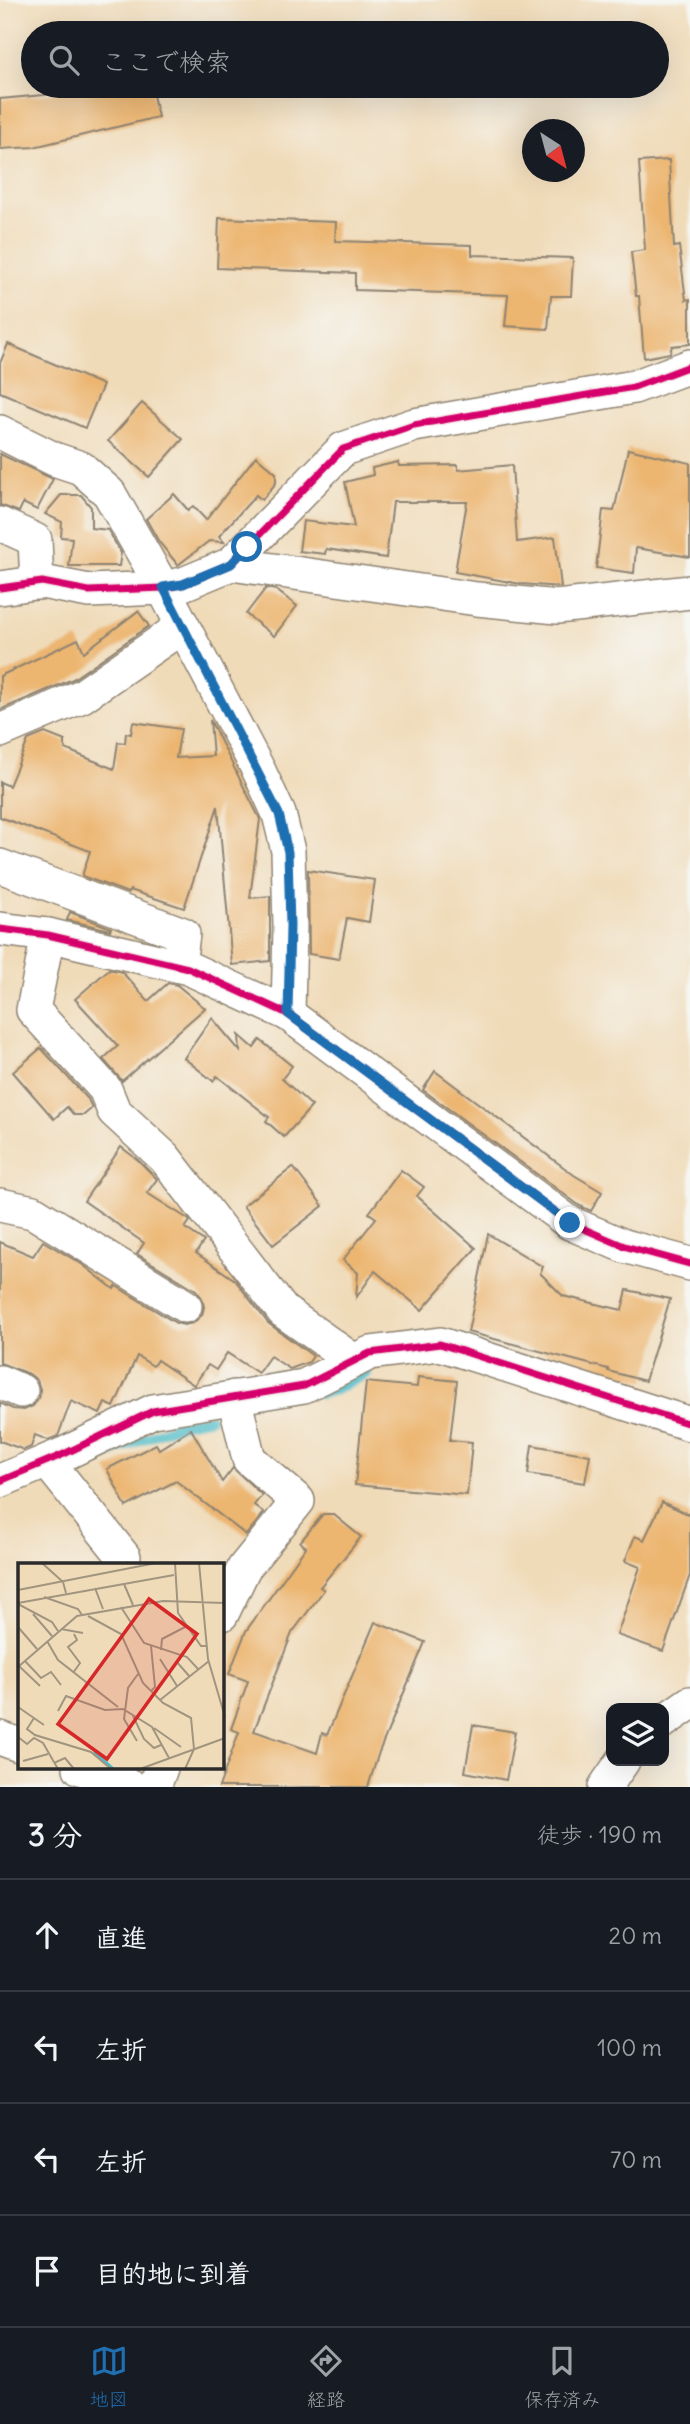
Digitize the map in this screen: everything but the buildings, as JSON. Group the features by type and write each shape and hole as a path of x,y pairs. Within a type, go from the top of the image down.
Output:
{"street":[{"path":"0,588 37,583 89,591 183,584 231,564 343,449 414,425 634,387 690,366"},
{"path":"0,432 54,459 81,468 109,493 163,587 279,814 288,852 288,1014"},
{"path":"0,524 35,540 37,583"},
{"path":"231,564 477,599 557,607 690,592"},
{"path":"0,731 82,696 183,625"},
{"path":"0,866 184,934 179,965"},
{"path":"0,929 48,936 179,965 288,1014 570,1223 624,1246 690,1264"},
{"path":"48,936 33,1010 105,1089 114,1111 165,1158 283,1311 354,1361"},
{"path":"0,1205 33,1212 185,1306"},
{"path":"0,1481 153,1411 237,1410 304,1386 370,1353 440,1344 690,1424"},
{"path":"224,1610 244,1568 298,1501 249,1459 237,1410"},
{"path":"47,1461 124,1557"},
{"path":"669,1718 690,1703"},
{"path":"0,1738 18,1745"},
{"path":"605,1787 620,1766"},
{"path":"85,1770 132,1787"},
{"path":"154,1787 160,1770"}],"waterway":[{"path":"320,1394 335,1390 367,1373"},
{"path":"77,1466 180,1424 210,1418"}],"cycle path":[{"path":"0,588 42,582 89,591 163,588 183,584 231,564 343,449 414,425 634,387 690,366"},
{"path":"0,929 48,935 188,968 288,1014 570,1223 624,1246 690,1264"},
{"path":"0,1481 153,1411 304,1386 370,1353 440,1344 690,1424"}],"route":[{"path":"247,547 231,564 183,584 163,587 279,814 288,852 288,1014 570,1223"}]}
